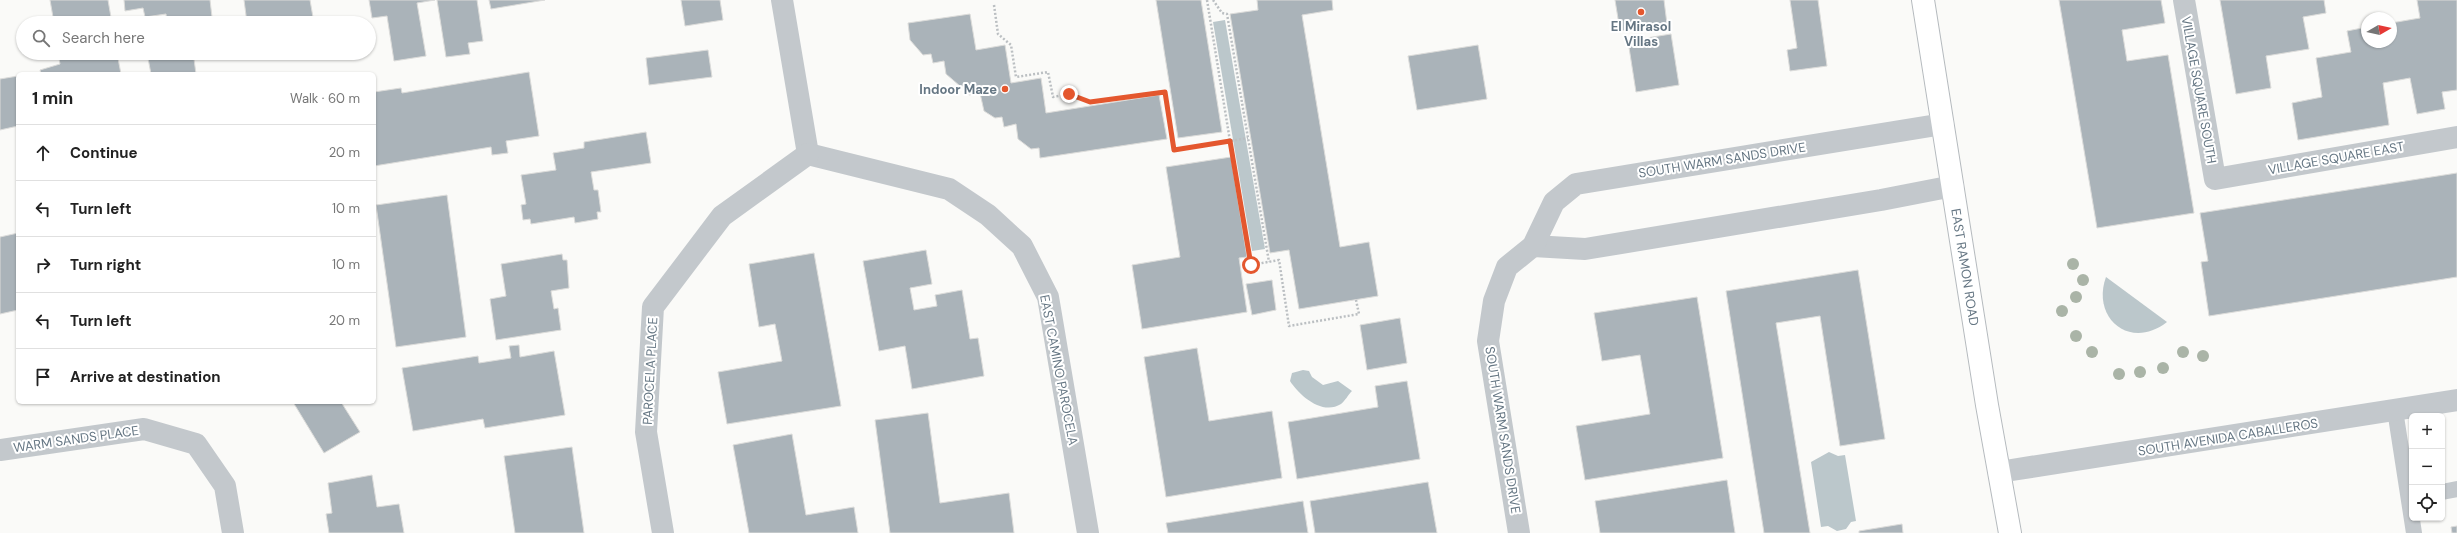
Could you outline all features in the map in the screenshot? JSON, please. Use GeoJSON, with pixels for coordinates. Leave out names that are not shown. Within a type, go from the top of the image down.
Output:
{"type":"FeatureCollection","features":[{"type":"Feature","properties":{"kind":"main road","name":"EAST RAMON ROAD"},"geometry":{"type":"LineString","coordinates":[[1923,0],[2010,533]]}},
{"type":"Feature","properties":{"kind":"street"},"geometry":{"type":"LineString","coordinates":[[782,0],[808,154]]}},
{"type":"Feature","properties":{"kind":"street","name":"VILLAGE SQUARE SOUTH"},"geometry":{"type":"LineString","coordinates":[[2184,0],[2215,179]]}},
{"type":"Feature","properties":{"kind":"street","name":"SOUTH WARM SANDS DRIVE"},"geometry":{"type":"LineString","coordinates":[[1519,533],[1488,342],[1494,301],[1507,267],[1533,246],[1554,202],[1576,184],[1943,124]]}},
{"type":"Feature","properties":{"kind":"street","name":"VILLAGE SQUARE EAST"},"geometry":{"type":"LineString","coordinates":[[2215,179],[2457,137]]}},
{"type":"Feature","properties":{"kind":"street","name":"PAROCELA PLACE"},"geometry":{"type":"LineString","coordinates":[[663,533],[646,432],[653,307],[722,216],[808,154]]}},
{"type":"Feature","properties":{"kind":"street","name":"EAST CAMINO PAROCELA"},"geometry":{"type":"LineString","coordinates":[[808,154],[949,189],[988,215],[1022,246],[1048,298],[1088,533]]}},
{"type":"Feature","properties":{"kind":"street"},"geometry":{"type":"LineString","coordinates":[[1533,246],[1585,249],[1881,200],[1953,186]]}},
{"type":"Feature","properties":{"kind":"street","name":"SOUTH AVENIDA CABALLEROS"},"geometry":{"type":"LineString","coordinates":[[1999,472],[2457,400]]}},
{"type":"Feature","properties":{"kind":"street","name":"WARM SANDS PLACE"},"geometry":{"type":"LineString","coordinates":[[0,450],[144,429],[196,444],[225,486],[233,533]]}},
{"type":"Feature","properties":{"kind":"lane"},"geometry":{"type":"LineString","coordinates":[[2395,410],[2409,493]]}},
{"type":"Feature","properties":{"kind":"lane"},"geometry":{"type":"LineString","coordinates":[[2445,491],[2457,489]]}},
{"type":"Feature","properties":{"kind":"lane"},"geometry":{"type":"LineString","coordinates":[[2413,521],[2414,533]]}},
{"type":"Feature","properties":{"kind":"path"},"geometry":{"type":"LineString","coordinates":[[1207,0],[1251,265],[1279,260],[1289,326],[1359,314],[1356,300]]}},
{"type":"Feature","properties":{"kind":"path"},"geometry":{"type":"LineString","coordinates":[[1213,0],[1222,13],[1227,14],[1269,262]]}},
{"type":"Feature","properties":{"kind":"path"},"geometry":{"type":"LineString","coordinates":[[994,5],[998,34],[1011,45],[1016,77],[1048,72],[1053,97],[1069,94],[1090,102],[1165,92],[1174,150],[1248,138]]}},
{"type":"Feature","properties":{"kind":"shaded area"},"geometry":{"type":"Polygon","coordinates":[[[1225,20],[1265,249],[1252,251],[1213,22],[1225,20]]]}},
{"type":"Feature","properties":{"kind":"shaded area"},"geometry":{"type":"Polygon","coordinates":[[[2106,277],[2167,322],[2153,330],[2140,333],[2127,331],[2117,326],[2109,317],[2104,305],[2103,292],[2106,277]]]}},
{"type":"Feature","properties":{"kind":"shaded area"},"geometry":{"type":"Polygon","coordinates":[[[1303,370],[1309,371],[1312,377],[1323,385],[1338,381],[1352,391],[1341,404],[1334,407],[1319,406],[1305,398],[1290,381],[1292,373],[1303,370]]]}},
{"type":"Feature","properties":{"kind":"shaded area"},"geometry":{"type":"Polygon","coordinates":[[[1829,452],[1838,456],[1845,455],[1856,521],[1851,522],[1846,529],[1837,531],[1828,526],[1821,527],[1811,462],[1829,452]]]}},
{"type":"Feature","properties":{"kind":"building"},"geometry":{"type":"Polygon","coordinates":[[[50,0],[108,0],[111,16],[53,16],[50,0]]]}},
{"type":"Feature","properties":{"kind":"building"},"geometry":{"type":"Polygon","coordinates":[[[124,0],[210,0],[212,16],[166,16],[166,14],[145,16],[143,8],[125,11],[124,0]]]}},
{"type":"Feature","properties":{"kind":"building"},"geometry":{"type":"Polygon","coordinates":[[[244,0],[310,0],[313,16],[246,16],[244,0]]]}},
{"type":"Feature","properties":{"kind":"building"},"geometry":{"type":"Polygon","coordinates":[[[369,0],[435,0],[417,3],[426,56],[394,61],[387,16],[376,17],[376,16],[372,16],[369,0]]]}},
{"type":"Feature","properties":{"kind":"building"},"geometry":{"type":"Polygon","coordinates":[[[437,0],[477,0],[483,41],[468,43],[470,54],[446,57],[437,0]]]}},
{"type":"Feature","properties":{"kind":"building"},"geometry":{"type":"Polygon","coordinates":[[[489,0],[545,0],[491,9],[489,0]]]}},
{"type":"Feature","properties":{"kind":"building"},"geometry":{"type":"Polygon","coordinates":[[[681,0],[720,0],[723,20],[685,26],[681,0]]]}},
{"type":"Feature","properties":{"kind":"building"},"geometry":{"type":"Polygon","coordinates":[[[1156,0],[1201,0],[1222,132],[1178,138],[1156,0]]]}},
{"type":"Feature","properties":{"kind":"building"},"geometry":{"type":"Polygon","coordinates":[[[1257,0],[1332,0],[1333,10],[1302,15],[1340,247],[1369,242],[1378,296],[1299,309],[1289,250],[1270,253],[1230,14],[1258,10],[1257,0]]]}},
{"type":"Feature","properties":{"kind":"building","name":"El Mirasol Villas"},"geometry":{"type":"Polygon","coordinates":[[[1615,0],[1664,0],[1667,24],[1620,31],[1615,0]]]}},
{"type":"Feature","properties":{"kind":"building"},"geometry":{"type":"Polygon","coordinates":[[[1790,0],[1818,0],[1827,66],[1790,71],[1787,50],[1797,48],[1790,0]]]}},
{"type":"Feature","properties":{"kind":"building"},"geometry":{"type":"Polygon","coordinates":[[[2059,0],[2161,0],[2165,23],[2122,30],[2127,61],[2168,55],[2194,213],[2097,228],[2059,0]]]}},
{"type":"Feature","properties":{"kind":"building"},"geometry":{"type":"Polygon","coordinates":[[[2220,0],[2324,0],[2326,13],[2303,17],[2309,49],[2266,56],[2271,88],[2236,94],[2220,0]]]}},
{"type":"Feature","properties":{"kind":"building"},"geometry":{"type":"Polygon","coordinates":[[[2417,0],[2457,0],[2457,90],[2442,92],[2445,109],[2417,114],[2410,78],[2383,83],[2389,125],[2298,140],[2292,103],[2322,97],[2316,58],[2351,52],[2347,31],[2361,28],[2361,48],[2397,48],[2397,22],[2420,18],[2417,0]]]}},
{"type":"Feature","properties":{"kind":"building","name":"Indoor Maze"},"geometry":{"type":"Polygon","coordinates":[[[970,14],[976,50],[1005,45],[1011,83],[1041,78],[1046,113],[1159,95],[1167,139],[1040,158],[1039,148],[1031,149],[1018,139],[1016,124],[1004,127],[1002,117],[995,118],[984,111],[980,93],[969,95],[968,86],[960,86],[946,74],[944,61],[933,63],[931,54],[923,55],[910,40],[908,23],[970,14]]]}},
{"type":"Feature","properties":{"kind":"building"},"geometry":{"type":"Polygon","coordinates":[[[1671,34],[1679,85],[1636,92],[1628,41],[1671,34]]]}},
{"type":"Feature","properties":{"kind":"building"},"geometry":{"type":"Polygon","coordinates":[[[1478,45],[1487,99],[1417,110],[1408,56],[1478,45]]]}},
{"type":"Feature","properties":{"kind":"building"},"geometry":{"type":"Polygon","coordinates":[[[708,50],[712,77],[649,85],[646,58],[708,50]]]}},
{"type":"Feature","properties":{"kind":"building"},"geometry":{"type":"Polygon","coordinates":[[[59,60],[118,60],[121,72],[40,72],[40,70],[60,64],[59,60]]]}},
{"type":"Feature","properties":{"kind":"building"},"geometry":{"type":"Polygon","coordinates":[[[148,60],[194,60],[196,72],[151,72],[148,60]]]}},
{"type":"Feature","properties":{"kind":"building"},"geometry":{"type":"Polygon","coordinates":[[[529,72],[539,136],[506,141],[508,153],[492,155],[491,147],[376,166],[376,92],[401,88],[402,93],[529,72]]]}},
{"type":"Feature","properties":{"kind":"building"},"geometry":{"type":"Polygon","coordinates":[[[16,76],[16,126],[0,130],[0,79],[16,76]]]}},
{"type":"Feature","properties":{"kind":"building"},"geometry":{"type":"Polygon","coordinates":[[[646,132],[651,163],[591,172],[594,190],[598,190],[601,212],[597,212],[598,219],[575,223],[574,217],[531,224],[530,219],[523,220],[521,205],[526,204],[521,175],[556,170],[553,153],[584,148],[584,142],[646,132]]]}},
{"type":"Feature","properties":{"kind":"building"},"geometry":{"type":"Polygon","coordinates":[[[1231,157],[1247,257],[1239,258],[1247,312],[1142,329],[1132,265],[1180,257],[1166,167],[1231,157]]]}},
{"type":"Feature","properties":{"kind":"building"},"geometry":{"type":"Polygon","coordinates":[[[2457,173],[2457,277],[2209,316],[2201,262],[2208,261],[2200,213],[2457,173]]]}},
{"type":"Feature","properties":{"kind":"building"},"geometry":{"type":"Polygon","coordinates":[[[447,195],[466,337],[396,347],[376,205],[447,195]]]}},
{"type":"Feature","properties":{"kind":"building"},"geometry":{"type":"Polygon","coordinates":[[[16,233],[16,310],[0,314],[0,237],[16,233]]]}},
{"type":"Feature","properties":{"kind":"building"},"geometry":{"type":"Polygon","coordinates":[[[926,250],[932,284],[910,288],[914,310],[937,306],[935,295],[962,290],[970,339],[978,338],[984,376],[912,389],[905,346],[879,351],[863,261],[926,250]]]}},
{"type":"Feature","properties":{"kind":"building"},"geometry":{"type":"Polygon","coordinates":[[[814,253],[841,406],[727,424],[718,372],[782,361],[775,324],[759,327],[749,264],[814,253]]]}},
{"type":"Feature","properties":{"kind":"building"},"geometry":{"type":"Polygon","coordinates":[[[562,254],[563,260],[567,260],[569,288],[551,291],[554,309],[558,308],[561,330],[496,340],[490,299],[506,296],[501,264],[562,254]]]}},
{"type":"Feature","properties":{"kind":"building"},"geometry":{"type":"Polygon","coordinates":[[[1858,270],[1885,439],[1840,446],[1820,316],[1776,323],[1810,533],[1764,533],[1726,291],[1858,270]]]}},
{"type":"Feature","properties":{"kind":"building"},"geometry":{"type":"Polygon","coordinates":[[[1272,280],[1276,310],[1252,315],[1246,284],[1272,280]]]}},
{"type":"Feature","properties":{"kind":"building"},"geometry":{"type":"Polygon","coordinates":[[[1697,297],[1723,458],[1585,480],[1576,426],[1650,414],[1640,355],[1602,361],[1594,313],[1697,297]]]}},
{"type":"Feature","properties":{"kind":"building"},"geometry":{"type":"Polygon","coordinates":[[[1400,318],[1407,363],[1367,370],[1360,325],[1400,318]]]}},
{"type":"Feature","properties":{"kind":"building"},"geometry":{"type":"Polygon","coordinates":[[[519,345],[520,357],[554,351],[565,415],[485,428],[483,419],[413,431],[402,368],[478,356],[479,363],[511,358],[509,346],[519,345]]]}},
{"type":"Feature","properties":{"kind":"building"},"geometry":{"type":"Polygon","coordinates":[[[1197,348],[1209,421],[1272,411],[1282,478],[1166,497],[1144,357],[1197,348]]]}},
{"type":"Feature","properties":{"kind":"building"},"geometry":{"type":"Polygon","coordinates":[[[1407,381],[1420,459],[1297,479],[1288,422],[1378,407],[1375,386],[1407,381]]]}},
{"type":"Feature","properties":{"kind":"building"},"geometry":{"type":"Polygon","coordinates":[[[294,404],[342,404],[360,432],[324,453],[294,404]]]}},
{"type":"Feature","properties":{"kind":"building"},"geometry":{"type":"Polygon","coordinates":[[[928,413],[940,503],[1009,493],[1014,533],[890,533],[875,420],[928,413]]]}},
{"type":"Feature","properties":{"kind":"building"},"geometry":{"type":"Polygon","coordinates":[[[792,434],[806,515],[854,507],[858,533],[749,533],[733,445],[792,434]]]}},
{"type":"Feature","properties":{"kind":"building"},"geometry":{"type":"Polygon","coordinates":[[[572,447],[584,533],[515,533],[504,456],[572,447]]]}},
{"type":"Feature","properties":{"kind":"building"},"geometry":{"type":"Polygon","coordinates":[[[372,475],[377,507],[399,504],[404,533],[329,533],[326,514],[332,513],[328,483],[372,475]]]}},
{"type":"Feature","properties":{"kind":"building"},"geometry":{"type":"Polygon","coordinates":[[[1727,480],[1735,533],[1600,533],[1595,501],[1727,480]]]}},
{"type":"Feature","properties":{"kind":"building"},"geometry":{"type":"Polygon","coordinates":[[[1428,482],[1437,533],[1315,533],[1310,501],[1428,482]]]}},
{"type":"Feature","properties":{"kind":"building"},"geometry":{"type":"Polygon","coordinates":[[[1303,501],[1308,533],[1168,533],[1166,523],[1303,501]]]}},
{"type":"Feature","properties":{"kind":"building"},"geometry":{"type":"Polygon","coordinates":[[[1902,524],[1903,533],[1859,533],[1859,531],[1902,524]]]}},
{"type":"Feature","properties":{"kind":"building"},"geometry":{"type":"Polygon","coordinates":[[[2457,526],[2457,533],[2452,533],[2451,527],[2457,526]]]}},
{"type":"Feature","properties":{"kind":"place","name":"El Mirasol Villas"},"geometry":{"type":"Point","coordinates":[1641,12]}},
{"type":"Feature","properties":{"kind":"place","name":"Indoor Maze"},"geometry":{"type":"Point","coordinates":[1005,89]}},
{"type":"Feature","properties":{"kind":"route"},"geometry":{"type":"LineString","coordinates":[[1069,94],[1090,102],[1165,92],[1174,150],[1230,141],[1251,265]]}}]}
